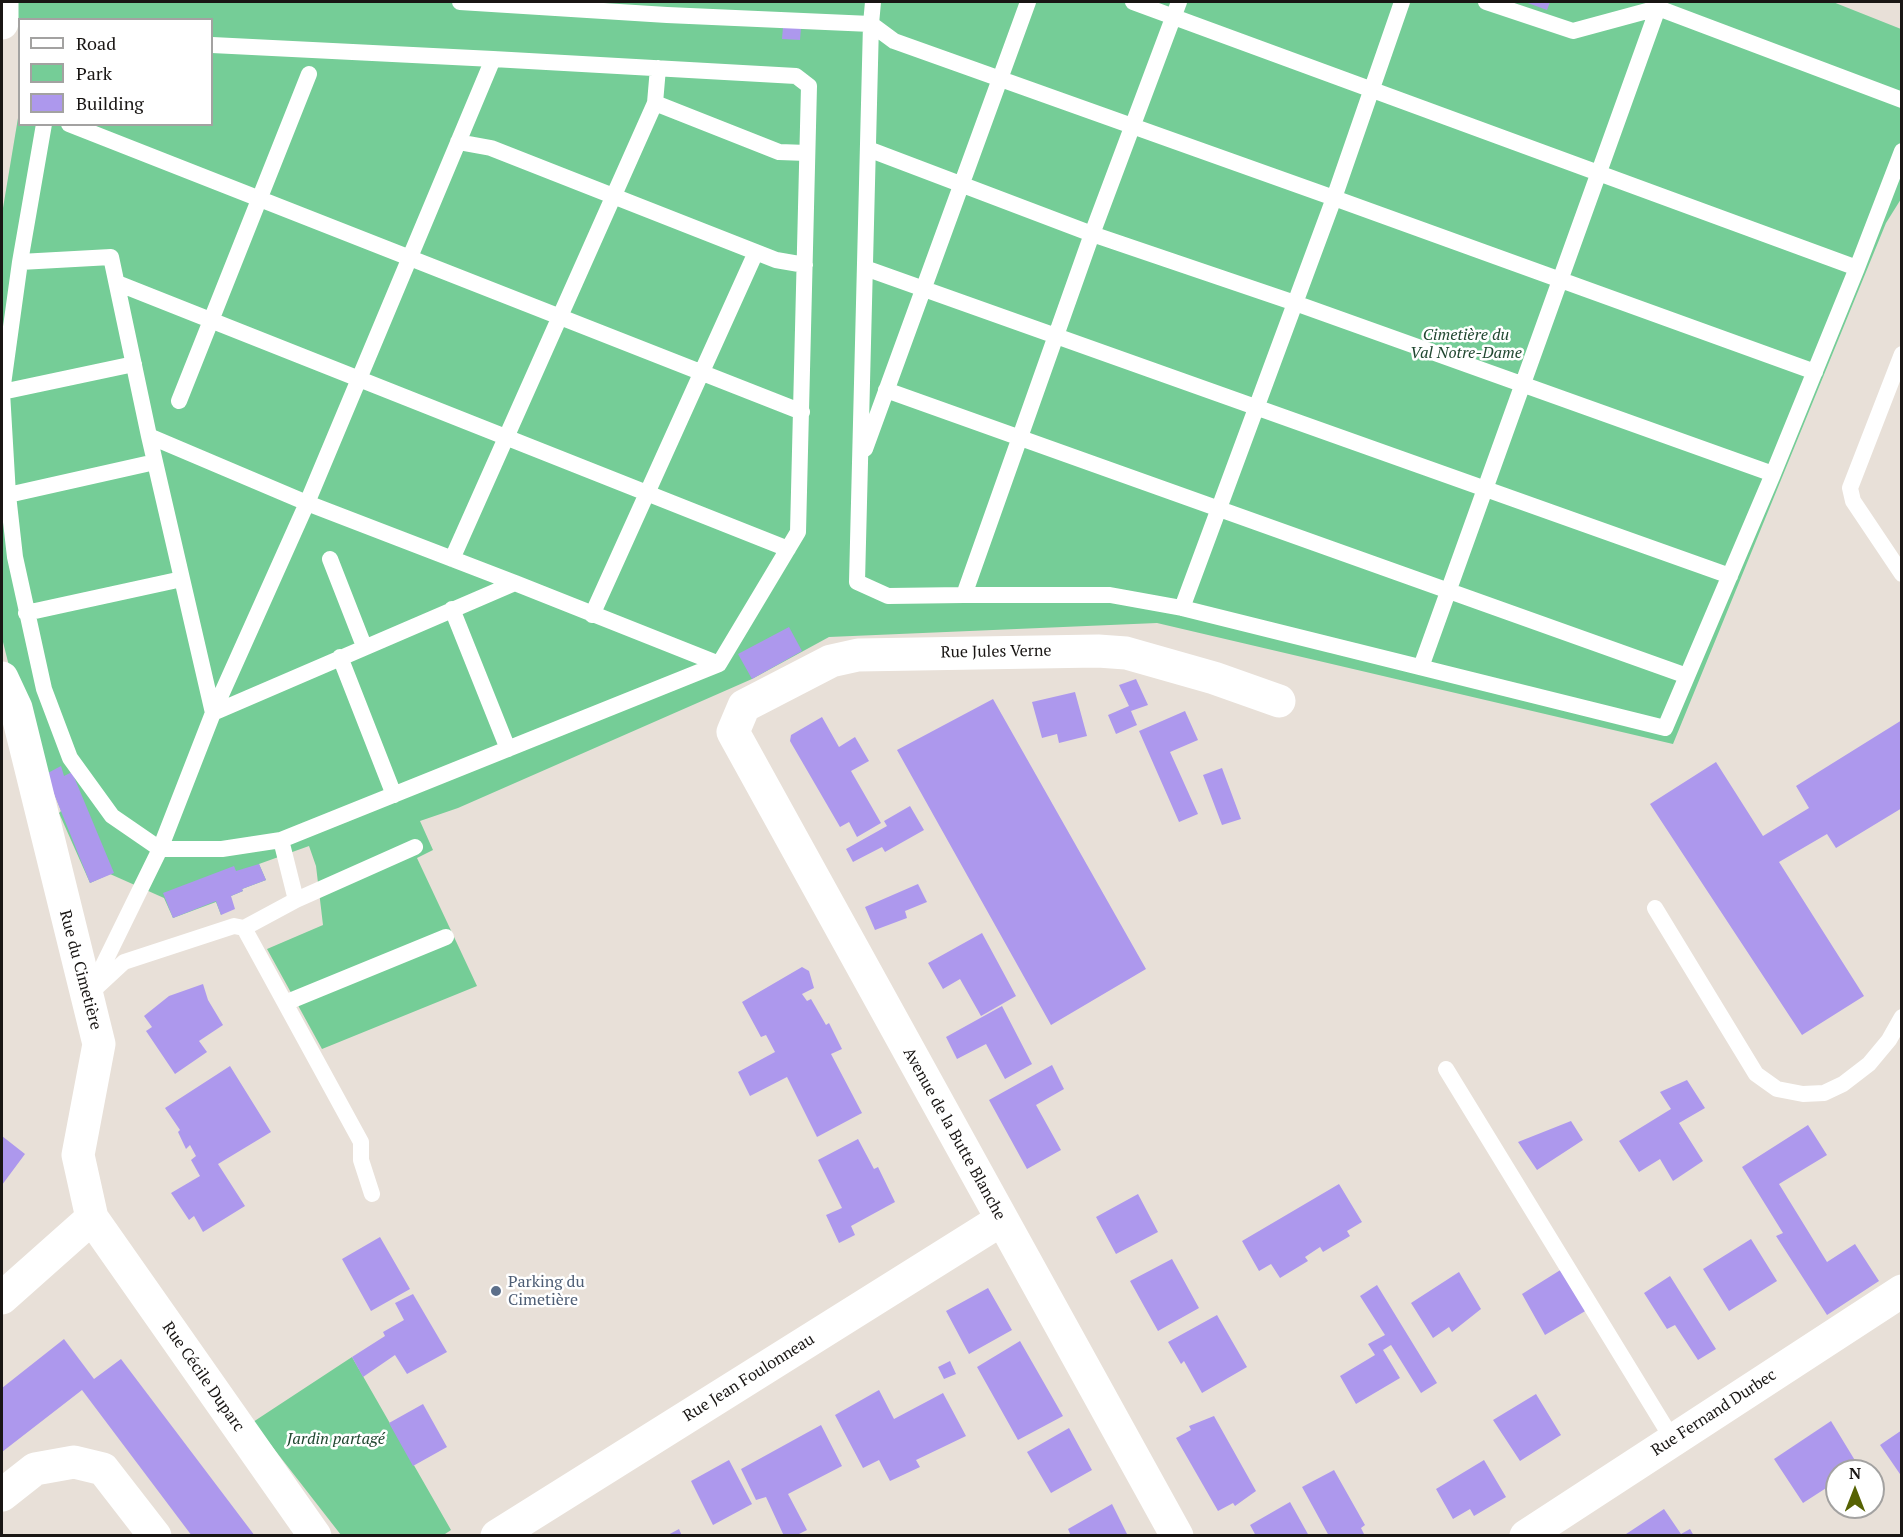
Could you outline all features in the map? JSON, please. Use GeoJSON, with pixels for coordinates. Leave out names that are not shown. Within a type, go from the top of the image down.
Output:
{"type":"FeatureCollection","features":[{"type":"Feature","properties":{"kind":"street"},"geometry":{"type":"LineString","coordinates":[[2,2],[2,23]]}},
{"type":"Feature","properties":{"kind":"street","name":"Rue Jules Verne"},"geometry":{"type":"LineString","coordinates":[[733,732],[744,706],[831,661],[858,655],[1098,651],[1126,653],[1214,678],[1279,701]]}},
{"type":"Feature","properties":{"kind":"street","name":"Rue du Cimetière"},"geometry":{"type":"LineString","coordinates":[[2,678],[16,708],[99,1044],[78,1155],[92,1218]]}},
{"type":"Feature","properties":{"kind":"street","name":"Avenue de la Butte Blanche"},"geometry":{"type":"LineString","coordinates":[[733,732],[1001,1220],[1178,1536]]}},
{"type":"Feature","properties":{"kind":"street"},"geometry":{"type":"LineString","coordinates":[[2,1298],[92,1218]]}},
{"type":"Feature","properties":{"kind":"street","name":"Rue Cécile Duparc"},"geometry":{"type":"LineString","coordinates":[[92,1218],[315,1536]]}},
{"type":"Feature","properties":{"kind":"street","name":"Rue Jean Foulonneau"},"geometry":{"type":"LineString","coordinates":[[497,1536],[1001,1220]]}},
{"type":"Feature","properties":{"kind":"street","name":"Rue Fernand Durbec"},"geometry":{"type":"LineString","coordinates":[[1526,1536],[1902,1291]]}},
{"type":"Feature","properties":{"kind":"street"},"geometry":{"type":"LineString","coordinates":[[2,1495],[35,1469],[74,1462],[103,1469],[154,1536]]}},
{"type":"Feature","properties":{"kind":"lane"},"geometry":{"type":"LineString","coordinates":[[460,2],[668,8],[871,24],[894,41],[1815,372]]}},
{"type":"Feature","properties":{"kind":"lane"},"geometry":{"type":"LineString","coordinates":[[873,2],[867,149],[857,582],[888,596],[1110,595],[1182,608],[1665,728],[1815,372],[1902,151]]}},
{"type":"Feature","properties":{"kind":"lane"},"geometry":{"type":"LineString","coordinates":[[860,462],[1028,2]]}},
{"type":"Feature","properties":{"kind":"lane"},"geometry":{"type":"LineString","coordinates":[[1133,2],[1176,9],[1371,89],[1857,268]]}},
{"type":"Feature","properties":{"kind":"lane"},"geometry":{"type":"LineString","coordinates":[[1182,608],[1334,198],[1402,2]]}},
{"type":"Feature","properties":{"kind":"lane"},"geometry":{"type":"LineString","coordinates":[[1486,2],[1573,31],[1658,8],[1902,100]]}},
{"type":"Feature","properties":{"kind":"lane"},"geometry":{"type":"LineString","coordinates":[[1421,668],[1658,8]]}},
{"type":"Feature","properties":{"kind":"lane"},"geometry":{"type":"LineString","coordinates":[[964,595],[1058,337],[1092,234],[1134,127],[1176,9]]}},
{"type":"Feature","properties":{"kind":"lane"},"geometry":{"type":"LineString","coordinates":[[44,126],[20,262],[2,392],[8,495],[15,557],[44,689],[70,758],[112,816],[160,849],[222,849],[281,840],[719,664],[798,532],[809,86],[796,76],[213,45]]}},
{"type":"Feature","properties":{"kind":"lane"},"geometry":{"type":"LineString","coordinates":[[87,996],[160,849],[213,713],[308,503],[493,59]]}},
{"type":"Feature","properties":{"kind":"lane"},"geometry":{"type":"LineString","coordinates":[[452,559],[655,103],[658,68]]}},
{"type":"Feature","properties":{"kind":"lane"},"geometry":{"type":"LineString","coordinates":[[179,402],[309,75]]}},
{"type":"Feature","properties":{"kind":"lane"},"geometry":{"type":"LineString","coordinates":[[655,103],[779,152],[807,153]]}},
{"type":"Feature","properties":{"kind":"lane"},"geometry":{"type":"LineString","coordinates":[[74,126],[410,256],[802,412]]}},
{"type":"Feature","properties":{"kind":"lane"},"geometry":{"type":"LineString","coordinates":[[458,142],[491,148],[776,260],[805,265]]}},
{"type":"Feature","properties":{"kind":"lane"},"geometry":{"type":"LineString","coordinates":[[867,149],[1092,234],[1295,303],[1773,474]]}},
{"type":"Feature","properties":{"kind":"lane"},"geometry":{"type":"LineString","coordinates":[[592,615],[756,252]]}},
{"type":"Feature","properties":{"kind":"lane"},"geometry":{"type":"LineString","coordinates":[[20,262],[111,258],[154,462],[213,713]]}},
{"type":"Feature","properties":{"kind":"lane"},"geometry":{"type":"LineString","coordinates":[[865,268],[1730,576]]}},
{"type":"Feature","properties":{"kind":"lane"},"geometry":{"type":"LineString","coordinates":[[117,283],[788,549]]}},
{"type":"Feature","properties":{"kind":"lane"},"geometry":{"type":"LineString","coordinates":[[1900,567],[1853,501],[1850,488],[1902,354]]}},
{"type":"Feature","properties":{"kind":"lane"},"geometry":{"type":"LineString","coordinates":[[2,392],[134,364]]}},
{"type":"Feature","properties":{"kind":"lane"},"geometry":{"type":"LineString","coordinates":[[886,390],[1687,676]]}},
{"type":"Feature","properties":{"kind":"lane"},"geometry":{"type":"LineString","coordinates":[[149,436],[308,503],[719,664]]}},
{"type":"Feature","properties":{"kind":"lane"},"geometry":{"type":"LineString","coordinates":[[8,495],[154,462]]}},
{"type":"Feature","properties":{"kind":"lane"},"geometry":{"type":"LineString","coordinates":[[330,559],[364,646]]}},
{"type":"Feature","properties":{"kind":"lane"},"geometry":{"type":"LineString","coordinates":[[26,613],[182,579]]}},
{"type":"Feature","properties":{"kind":"lane"},"geometry":{"type":"LineString","coordinates":[[213,713],[364,646],[515,583]]}},
{"type":"Feature","properties":{"kind":"lane"},"geometry":{"type":"LineString","coordinates":[[452,609],[507,749]]}},
{"type":"Feature","properties":{"kind":"lane"},"geometry":{"type":"LineString","coordinates":[[340,657],[394,795]]}},
{"type":"Feature","properties":{"kind":"lane"},"geometry":{"type":"LineString","coordinates":[[281,840],[296,900]]}},
{"type":"Feature","properties":{"kind":"lane"},"geometry":{"type":"LineString","coordinates":[[87,996],[124,962],[234,926],[244,928],[296,900],[415,847]]}},
{"type":"Feature","properties":{"kind":"lane"},"geometry":{"type":"LineString","coordinates":[[1655,908],[1756,1074],[1777,1089],[1803,1094],[1824,1093],[1843,1084],[1869,1064],[1889,1040],[1902,1017]]}},
{"type":"Feature","properties":{"kind":"lane"},"geometry":{"type":"LineString","coordinates":[[244,928],[361,1142],[361,1161],[372,1194]]}},
{"type":"Feature","properties":{"kind":"lane"},"geometry":{"type":"LineString","coordinates":[[285,1003],[446,937]]}},
{"type":"Feature","properties":{"kind":"lane"},"geometry":{"type":"LineString","coordinates":[[1446,1069],[1673,1440]]}},
{"type":"Feature","properties":{"kind":"green space","name":"Cimetière du Val Notre-Dame"},"geometry":{"type":"Polygon","coordinates":[[[17,2],[1833,2],[1901,29],[1901,199],[1886,223],[1673,744],[1157,623],[829,637],[752,679],[458,808],[420,821],[433,850],[417,858],[477,986],[322,1049],[267,949],[323,925],[316,866],[309,846],[259,864],[266,880],[231,896],[221,915],[216,902],[173,918],[164,898],[110,874],[90,883],[59,813],[61,811],[15,690],[2,638],[2,214],[18,118],[18,126],[213,126],[213,18],[18,18],[18,31],[17,2]]]}},
{"type":"Feature","properties":{"kind":"green space","name":"Jardin partagé"},"geometry":{"type":"Polygon","coordinates":[[[352,1357],[451,1530],[442,1536],[341,1535],[253,1422],[352,1357]]]}},
{"type":"Feature","properties":{"kind":"building"},"geometry":{"type":"Polygon","coordinates":[[[1525,2],[1550,2],[1547,10],[1525,2]]]}},
{"type":"Feature","properties":{"kind":"building"},"geometry":{"type":"Polygon","coordinates":[[[783,27],[801,28],[800,40],[782,39],[783,27]]]}},
{"type":"Feature","properties":{"kind":"building"},"geometry":{"type":"Polygon","coordinates":[[[789,627],[802,651],[752,679],[738,654],[789,627]]]}},
{"type":"Feature","properties":{"kind":"building"},"geometry":{"type":"Polygon","coordinates":[[[1136,679],[1148,705],[1131,711],[1137,725],[1116,734],[1108,715],[1129,706],[1119,685],[1136,679]]]}},
{"type":"Feature","properties":{"kind":"building"},"geometry":{"type":"Polygon","coordinates":[[[1075,692],[1087,736],[1059,743],[1057,734],[1042,738],[1032,702],[1075,692]]]}},
{"type":"Feature","properties":{"kind":"building"},"geometry":{"type":"Polygon","coordinates":[[[993,699],[1146,969],[1051,1025],[897,750],[993,699]]]}},
{"type":"Feature","properties":{"kind":"building"},"geometry":{"type":"Polygon","coordinates":[[[1185,711],[1198,740],[1170,752],[1198,814],[1179,822],[1139,731],[1185,711]]]}},
{"type":"Feature","properties":{"kind":"building"},"geometry":{"type":"Polygon","coordinates":[[[822,717],[839,747],[855,737],[869,761],[851,771],[881,823],[857,837],[849,822],[840,827],[790,741],[791,735],[822,717]]]}},
{"type":"Feature","properties":{"kind":"building"},"geometry":{"type":"Polygon","coordinates":[[[1902,720],[1902,808],[1836,848],[1827,834],[1779,862],[1864,996],[1802,1035],[1650,804],[1716,762],[1763,836],[1809,808],[1796,786],[1902,720]]]}},
{"type":"Feature","properties":{"kind":"building"},"geometry":{"type":"Polygon","coordinates":[[[61,766],[64,776],[72,772],[114,873],[90,883],[46,774],[61,766]]]}},
{"type":"Feature","properties":{"kind":"building"},"geometry":{"type":"Polygon","coordinates":[[[1222,768],[1241,819],[1222,825],[1203,775],[1222,768]]]}},
{"type":"Feature","properties":{"kind":"building"},"geometry":{"type":"Polygon","coordinates":[[[910,806],[924,830],[885,852],[882,847],[853,862],[846,849],[887,826],[884,821],[910,806]]]}},
{"type":"Feature","properties":{"kind":"building"},"geometry":{"type":"Polygon","coordinates":[[[259,864],[266,880],[231,896],[235,909],[221,915],[216,901],[173,918],[163,893],[234,866],[236,871],[259,864]]]}},
{"type":"Feature","properties":{"kind":"building"},"geometry":{"type":"Polygon","coordinates":[[[918,884],[927,902],[905,911],[907,918],[875,930],[865,907],[918,884]]]}},
{"type":"Feature","properties":{"kind":"building"},"geometry":{"type":"Polygon","coordinates":[[[982,933],[1016,996],[981,1016],[960,979],[943,989],[928,963],[982,933]]]}},
{"type":"Feature","properties":{"kind":"building"},"geometry":{"type":"Polygon","coordinates":[[[802,967],[809,971],[814,988],[802,994],[807,1001],[811,999],[826,1025],[829,1023],[842,1049],[831,1054],[862,1113],[817,1137],[787,1077],[750,1096],[738,1072],[775,1052],[766,1035],[761,1037],[742,1002],[802,967]]]}},
{"type":"Feature","properties":{"kind":"building"},"geometry":{"type":"Polygon","coordinates":[[[203,984],[208,1000],[223,1025],[199,1041],[207,1052],[175,1074],[146,1031],[152,1027],[144,1016],[169,996],[203,984]]]}},
{"type":"Feature","properties":{"kind":"building"},"geometry":{"type":"Polygon","coordinates":[[[1002,1006],[1032,1064],[1005,1079],[986,1044],[957,1059],[946,1037],[1002,1006]]]}},
{"type":"Feature","properties":{"kind":"building"},"geometry":{"type":"Polygon","coordinates":[[[1052,1065],[1064,1089],[1036,1105],[1061,1150],[1027,1169],[989,1100],[1052,1065]]]}},
{"type":"Feature","properties":{"kind":"building"},"geometry":{"type":"Polygon","coordinates":[[[230,1066],[271,1132],[218,1164],[245,1206],[203,1232],[194,1216],[189,1220],[171,1193],[200,1176],[191,1160],[196,1156],[190,1145],[186,1149],[178,1132],[180,1130],[165,1108],[230,1066]]]}},
{"type":"Feature","properties":{"kind":"building"},"geometry":{"type":"Polygon","coordinates":[[[1687,1080],[1705,1108],[1679,1123],[1703,1161],[1673,1181],[1660,1159],[1639,1172],[1619,1141],[1671,1109],[1660,1092],[1687,1080]]]}},
{"type":"Feature","properties":{"kind":"building"},"geometry":{"type":"Polygon","coordinates":[[[1571,1121],[1583,1140],[1537,1170],[1518,1142],[1571,1121]]]}},
{"type":"Feature","properties":{"kind":"building"},"geometry":{"type":"Polygon","coordinates":[[[1808,1125],[1827,1155],[1779,1184],[1827,1262],[1855,1244],[1879,1281],[1827,1315],[1776,1236],[1783,1233],[1742,1167],[1808,1125]]]}},
{"type":"Feature","properties":{"kind":"building"},"geometry":{"type":"Polygon","coordinates":[[[2,1136],[25,1154],[2,1185],[2,1136]]]}},
{"type":"Feature","properties":{"kind":"building"},"geometry":{"type":"Polygon","coordinates":[[[858,1139],[874,1169],[878,1167],[895,1202],[851,1226],[855,1235],[839,1243],[826,1215],[842,1208],[818,1160],[858,1139]]]}},
{"type":"Feature","properties":{"kind":"building"},"geometry":{"type":"Polygon","coordinates":[[[1339,1184],[1362,1222],[1347,1231],[1350,1236],[1323,1252],[1320,1247],[1305,1257],[1308,1261],[1280,1278],[1271,1264],[1259,1271],[1242,1241],[1339,1184]]]}},
{"type":"Feature","properties":{"kind":"building"},"geometry":{"type":"Polygon","coordinates":[[[1138,1194],[1158,1232],[1116,1254],[1096,1217],[1138,1194]]]}},
{"type":"Feature","properties":{"kind":"building"},"geometry":{"type":"Polygon","coordinates":[[[380,1237],[410,1289],[371,1311],[342,1259],[380,1237]]]}},
{"type":"Feature","properties":{"kind":"building"},"geometry":{"type":"Polygon","coordinates":[[[1751,1239],[1777,1281],[1729,1311],[1703,1269],[1751,1239]]]}},
{"type":"Feature","properties":{"kind":"building"},"geometry":{"type":"Polygon","coordinates":[[[1172,1259],[1199,1308],[1158,1331],[1130,1281],[1172,1259]]]}},
{"type":"Feature","properties":{"kind":"building"},"geometry":{"type":"Polygon","coordinates":[[[1562,1269],[1587,1310],[1545,1335],[1522,1294],[1562,1269]]]}},
{"type":"Feature","properties":{"kind":"building"},"geometry":{"type":"Polygon","coordinates":[[[1459,1272],[1481,1309],[1452,1332],[1449,1327],[1433,1338],[1411,1303],[1459,1272]]]}},
{"type":"Feature","properties":{"kind":"building"},"geometry":{"type":"Polygon","coordinates":[[[1670,1276],[1716,1349],[1698,1360],[1675,1325],[1667,1329],[1644,1293],[1670,1276]]]}},
{"type":"Feature","properties":{"kind":"building"},"geometry":{"type":"Polygon","coordinates":[[[1377,1285],[1437,1383],[1421,1393],[1391,1345],[1383,1350],[1400,1378],[1356,1404],[1340,1376],[1375,1355],[1368,1344],[1385,1335],[1360,1296],[1377,1285]]]}},
{"type":"Feature","properties":{"kind":"building"},"geometry":{"type":"Polygon","coordinates":[[[988,1288],[1012,1330],[969,1354],[946,1311],[988,1288]]]}},
{"type":"Feature","properties":{"kind":"building"},"geometry":{"type":"Polygon","coordinates":[[[413,1294],[447,1352],[407,1374],[395,1355],[363,1377],[352,1357],[385,1336],[383,1332],[404,1320],[395,1303],[413,1294]]]}},
{"type":"Feature","properties":{"kind":"building"},"geometry":{"type":"Polygon","coordinates":[[[1217,1315],[1247,1367],[1202,1393],[1184,1361],[1181,1364],[1168,1342],[1217,1315]]]}},
{"type":"Feature","properties":{"kind":"building"},"geometry":{"type":"Polygon","coordinates":[[[64,1339],[94,1379],[121,1359],[255,1536],[192,1536],[82,1390],[2,1452],[2,1388],[64,1339]]]}},
{"type":"Feature","properties":{"kind":"building"},"geometry":{"type":"Polygon","coordinates":[[[1020,1341],[1063,1416],[1018,1440],[977,1367],[1020,1341]]]}},
{"type":"Feature","properties":{"kind":"building"},"geometry":{"type":"Polygon","coordinates":[[[950,1361],[956,1374],[944,1379],[938,1367],[950,1361]]]}},
{"type":"Feature","properties":{"kind":"building"},"geometry":{"type":"Polygon","coordinates":[[[879,1390],[894,1419],[943,1393],[966,1436],[916,1460],[920,1467],[890,1481],[879,1460],[863,1468],[835,1415],[879,1390]]]}},
{"type":"Feature","properties":{"kind":"building"},"geometry":{"type":"Polygon","coordinates":[[[1536,1394],[1561,1435],[1520,1461],[1493,1420],[1536,1394]]]}},
{"type":"Feature","properties":{"kind":"building"},"geometry":{"type":"Polygon","coordinates":[[[423,1404],[447,1447],[413,1466],[389,1423],[423,1404]]]}},
{"type":"Feature","properties":{"kind":"building"},"geometry":{"type":"Polygon","coordinates":[[[1214,1416],[1256,1491],[1235,1506],[1233,1503],[1218,1511],[1176,1438],[1191,1430],[1189,1426],[1214,1416]]]}},
{"type":"Feature","properties":{"kind":"building"},"geometry":{"type":"Polygon","coordinates":[[[1831,1421],[1854,1459],[1825,1459],[1825,1489],[1803,1503],[1774,1459],[1831,1421]]]}},
{"type":"Feature","properties":{"kind":"building"},"geometry":{"type":"Polygon","coordinates":[[[821,1425],[842,1466],[788,1494],[807,1530],[795,1536],[784,1536],[766,1497],[756,1500],[741,1469],[821,1425]]]}},
{"type":"Feature","properties":{"kind":"building"},"geometry":{"type":"Polygon","coordinates":[[[1069,1428],[1092,1470],[1051,1493],[1027,1452],[1069,1428]]]}},
{"type":"Feature","properties":{"kind":"building"},"geometry":{"type":"Polygon","coordinates":[[[1902,1430],[1902,1477],[1880,1445],[1902,1430]]]}},
{"type":"Feature","properties":{"kind":"building"},"geometry":{"type":"Polygon","coordinates":[[[729,1460],[752,1504],[713,1525],[691,1481],[729,1460]]]}},
{"type":"Feature","properties":{"kind":"building"},"geometry":{"type":"Polygon","coordinates":[[[1484,1460],[1506,1497],[1474,1516],[1470,1509],[1453,1519],[1436,1489],[1484,1460]]]}},
{"type":"Feature","properties":{"kind":"building"},"geometry":{"type":"Polygon","coordinates":[[[1334,1470],[1365,1525],[1361,1528],[1365,1536],[1329,1536],[1302,1487],[1334,1470]]]}},
{"type":"Feature","properties":{"kind":"building"},"geometry":{"type":"Polygon","coordinates":[[[1290,1502],[1309,1536],[1256,1536],[1250,1525],[1290,1502]]]}},
{"type":"Feature","properties":{"kind":"building"},"geometry":{"type":"Polygon","coordinates":[[[1112,1504],[1128,1536],[1071,1536],[1068,1529],[1112,1504]]]}},
{"type":"Feature","properties":{"kind":"building"},"geometry":{"type":"Polygon","coordinates":[[[1664,1509],[1681,1534],[1690,1529],[1694,1536],[1623,1536],[1664,1509]]]}},
{"type":"Feature","properties":{"kind":"building"},"geometry":{"type":"Polygon","coordinates":[[[679,1529],[682,1536],[666,1536],[679,1529]]]}},
{"type":"Feature","properties":{"kind":"place","name":"Parking du Cimetière"},"geometry":{"type":"Point","coordinates":[496,1291]}}]}
